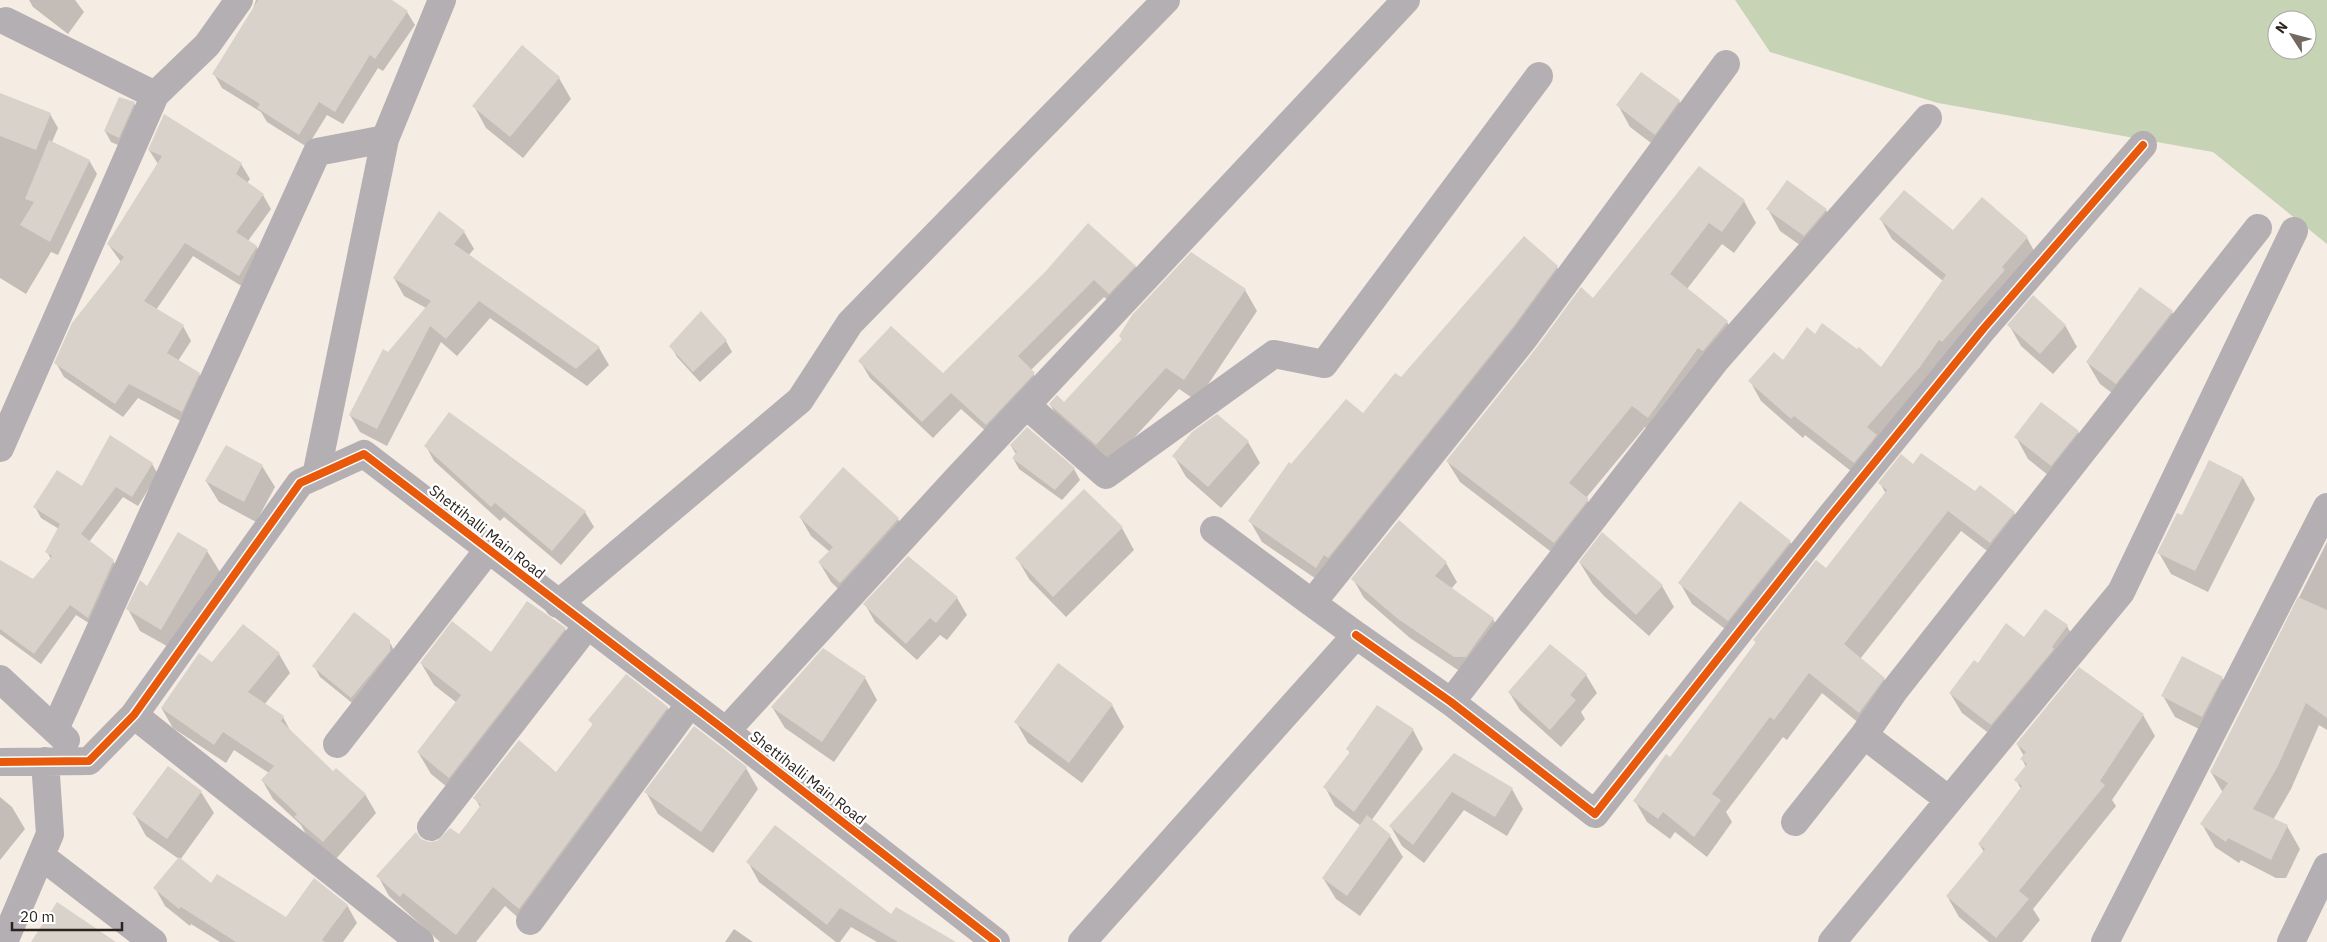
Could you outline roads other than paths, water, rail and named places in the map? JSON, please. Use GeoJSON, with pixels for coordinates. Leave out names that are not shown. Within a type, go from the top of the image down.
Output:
{"type":"FeatureCollection","features":[{"type":"Feature","properties":{"kind":"street"},"geometry":{"type":"LineString","coordinates":[[0,448],[154,95],[207,45],[239,0]]}},
{"type":"Feature","properties":{"kind":"street"},"geometry":{"type":"LineString","coordinates":[[316,476],[385,139],[442,0]]}},
{"type":"Feature","properties":{"kind":"street"},"geometry":{"type":"LineString","coordinates":[[558,604],[800,400],[850,323],[1166,0]]}},
{"type":"Feature","properties":{"kind":"street"},"geometry":{"type":"LineString","coordinates":[[726,731],[1026,405],[1406,0]]}},
{"type":"Feature","properties":{"kind":"street"},"geometry":{"type":"LineString","coordinates":[[7,18],[154,95]]}},
{"type":"Feature","properties":{"kind":"street"},"geometry":{"type":"LineString","coordinates":[[1312,604],[1525,337],[1726,64]]}},
{"type":"Feature","properties":{"kind":"street"},"geometry":{"type":"LineString","coordinates":[[1026,405],[1106,474],[1274,354],[1324,364],[1539,76]]}},
{"type":"Feature","properties":{"kind":"street"},"geometry":{"type":"LineString","coordinates":[[1450,702],[1716,360],[1928,118]]}},
{"type":"Feature","properties":{"kind":"street"},"geometry":{"type":"LineString","coordinates":[[55,729],[317,152],[385,139]]}},
{"type":"Feature","properties":{"kind":"street"},"geometry":{"type":"LineString","coordinates":[[1214,530],[1312,604],[1450,702],[1596,814],[1824,525],[1978,335],[2143,145]]}},
{"type":"Feature","properties":{"kind":"street"},"geometry":{"type":"LineString","coordinates":[[1795,822],[1864,735],[1894,691],[2258,228]]}},
{"type":"Feature","properties":{"kind":"street"},"geometry":{"type":"LineString","coordinates":[[1832,942],[2121,592],[2294,231]]}},
{"type":"Feature","properties":{"kind":"street","name":"Shettihalli Main Road"},"geometry":{"type":"LineString","coordinates":[[90,761],[134,715],[300,483],[364,454],[689,705],[726,731],[992,941]]}},
{"type":"Feature","properties":{"kind":"street"},"geometry":{"type":"LineString","coordinates":[[2105,942],[2327,508]]}},
{"type":"Feature","properties":{"kind":"street"},"geometry":{"type":"LineString","coordinates":[[337,744],[488,550]]}},
{"type":"Feature","properties":{"kind":"street"},"geometry":{"type":"LineString","coordinates":[[431,827],[587,626]]}},
{"type":"Feature","properties":{"kind":"street"},"geometry":{"type":"LineString","coordinates":[[1082,942],[1356,635]]}},
{"type":"Feature","properties":{"kind":"street"},"geometry":{"type":"LineString","coordinates":[[0,679],[90,761]]}},
{"type":"Feature","properties":{"kind":"street"},"geometry":{"type":"LineString","coordinates":[[530,921],[689,705]]}},
{"type":"Feature","properties":{"kind":"street"},"geometry":{"type":"LineString","coordinates":[[134,715],[420,942]]}},
{"type":"Feature","properties":{"kind":"street"},"geometry":{"type":"LineString","coordinates":[[1864,735],[1949,800]]}},
{"type":"Feature","properties":{"kind":"street"},"geometry":{"type":"LineString","coordinates":[[4,942],[50,834],[45,761]]}},
{"type":"Feature","properties":{"kind":"street"},"geometry":{"type":"LineString","coordinates":[[0,762],[90,761]]}},
{"type":"Feature","properties":{"kind":"street"},"geometry":{"type":"LineString","coordinates":[[41,856],[152,942]]}},
{"type":"Feature","properties":{"kind":"street"},"geometry":{"type":"LineString","coordinates":[[2290,942],[2327,867]]}}]}
